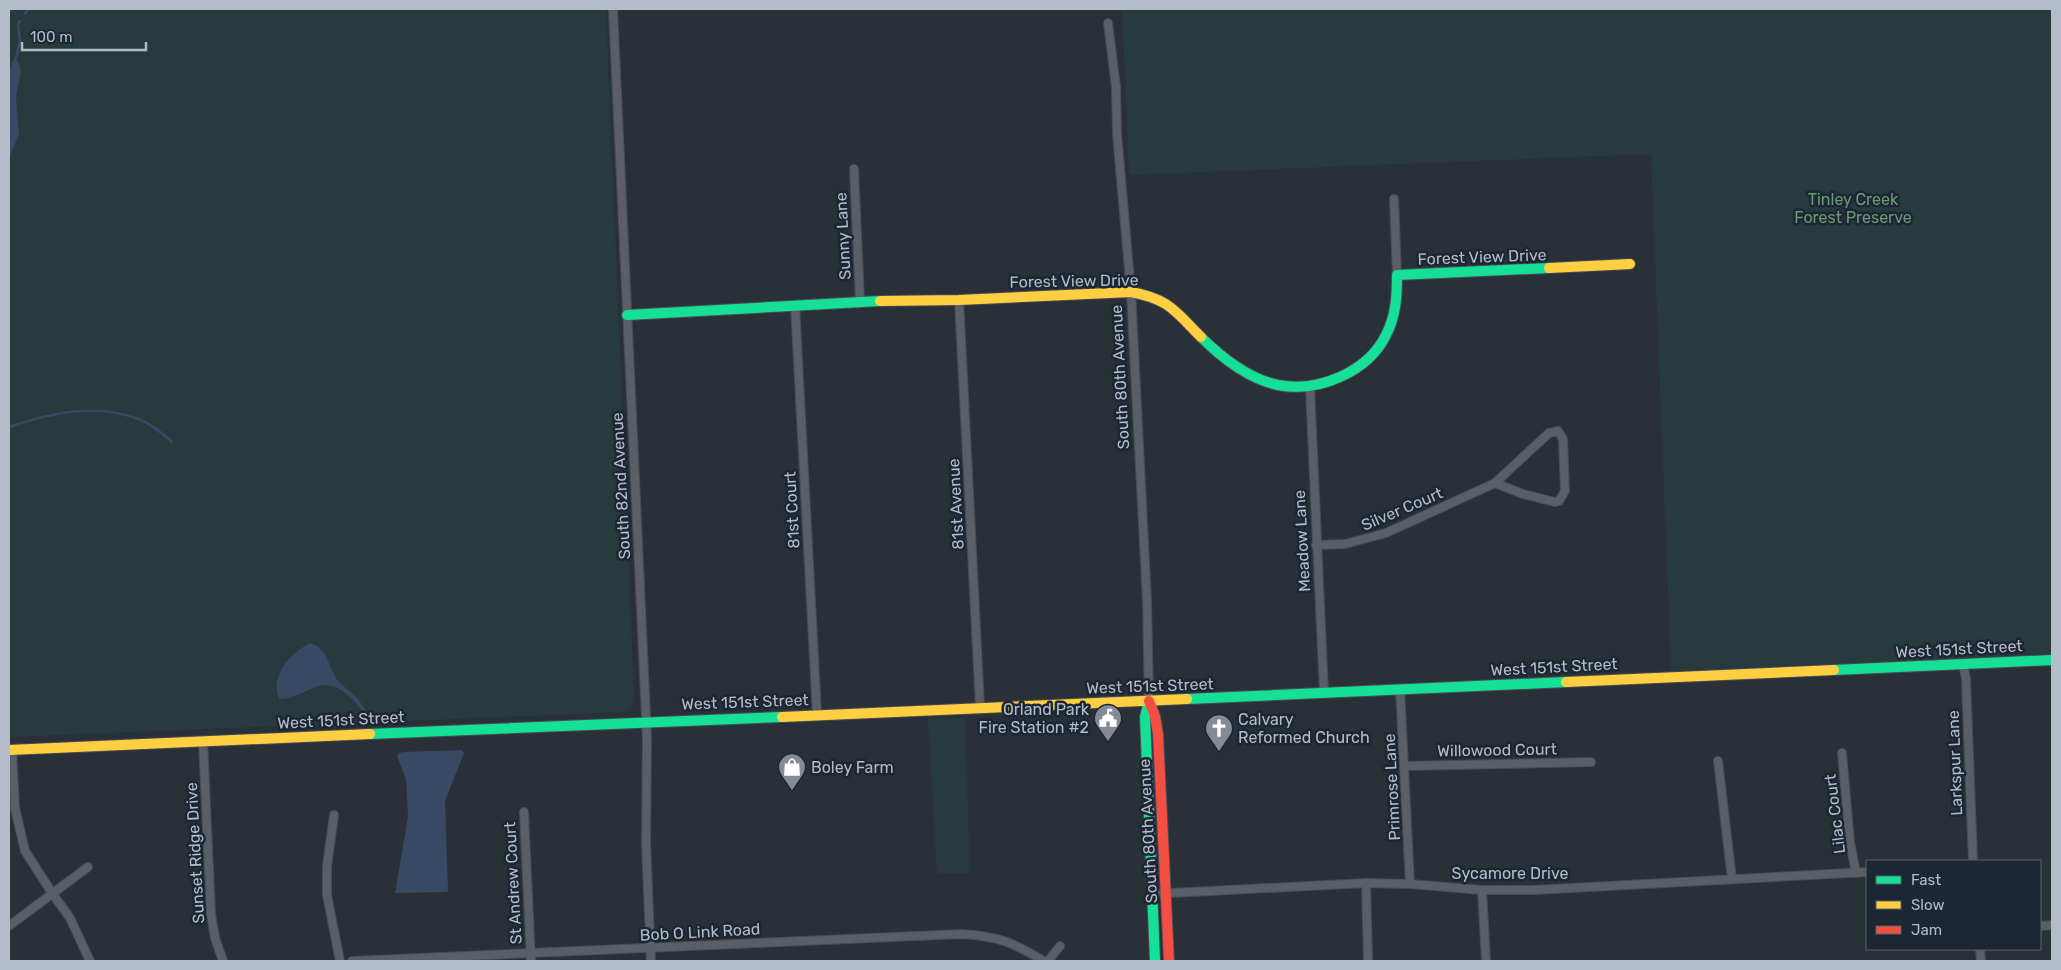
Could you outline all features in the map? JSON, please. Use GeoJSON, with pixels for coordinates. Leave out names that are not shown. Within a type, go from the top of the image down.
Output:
{"type":"FeatureCollection","features":[{"type":"Feature","properties":{"kind":"street","name":"South 82nd Avenue"},"geometry":{"type":"LineString","coordinates":[[613,9],[647,737],[646,843],[651,961]]}},
{"type":"Feature","properties":{"kind":"street","name":"South 80th Avenue"},"geometry":{"type":"LineString","coordinates":[[1108,23],[1116,87],[1130,292],[1147,601],[1148,701],[1145,717],[1155,961]]}},
{"type":"Feature","properties":{"kind":"street","name":"Sunny Lane"},"geometry":{"type":"LineString","coordinates":[[854,169],[860,301]]}},
{"type":"Feature","properties":{"kind":"street"},"geometry":{"type":"LineString","coordinates":[[1394,199],[1397,275]]}},
{"type":"Feature","properties":{"kind":"street","name":"Forest View Drive"},"geometry":{"type":"LineString","coordinates":[[627,314],[860,301],[959,300],[1130,292],[1151,295],[1178,311],[1203,339],[1237,369],[1275,384],[1310,388],[1351,371],[1368,360],[1377,350],[1390,328],[1394,316],[1397,296],[1397,275],[1630,264]]}},
{"type":"Feature","properties":{"kind":"street","name":"81st Avenue"},"geometry":{"type":"LineString","coordinates":[[959,300],[980,707]]}},
{"type":"Feature","properties":{"kind":"street","name":"81st Court"},"geometry":{"type":"LineString","coordinates":[[795,305],[817,714]]}},
{"type":"Feature","properties":{"kind":"street","name":"Meadow Lane"},"geometry":{"type":"LineString","coordinates":[[1310,388],[1324,693]]}},
{"type":"Feature","properties":{"kind":"street","name":"Silver Court"},"geometry":{"type":"LineString","coordinates":[[1316,545],[1345,544],[1386,533],[1496,483],[1543,437],[1548,433],[1558,431],[1563,439],[1564,491],[1559,500],[1555,502],[1523,494],[1496,483]]}},
{"type":"Feature","properties":{"kind":"street","name":"West 151st Street"},"geometry":{"type":"LineString","coordinates":[[10,750],[2052,660]]}},
{"type":"Feature","properties":{"kind":"street","name":"Larkspur Lane"},"geometry":{"type":"LineString","coordinates":[[1963,664],[1966,679],[1973,860]]}},
{"type":"Feature","properties":{"kind":"street","name":"Primrose Lane"},"geometry":{"type":"LineString","coordinates":[[1400,689],[1410,884]]}},
{"type":"Feature","properties":{"kind":"street","name":"South 80th Avenue"},"geometry":{"type":"LineString","coordinates":[[1148,701],[1155,716],[1158,734],[1169,961]]}},
{"type":"Feature","properties":{"kind":"street","name":"Sunset Ridge Drive"},"geometry":{"type":"LineString","coordinates":[[203,741],[211,914],[215,938],[223,961]]}},
{"type":"Feature","properties":{"kind":"street"},"geometry":{"type":"LineString","coordinates":[[10,750],[15,808],[25,851],[70,918],[90,961]]}},
{"type":"Feature","properties":{"kind":"street","name":"Lilac Court"},"geometry":{"type":"LineString","coordinates":[[1842,753],[1850,842],[1856,872]]}},
{"type":"Feature","properties":{"kind":"street"},"geometry":{"type":"LineString","coordinates":[[1718,761],[1732,878]]}},
{"type":"Feature","properties":{"kind":"street","name":"Willowood Court"},"geometry":{"type":"LineString","coordinates":[[1404,766],[1591,762]]}},
{"type":"Feature","properties":{"kind":"street","name":"St Andrew Court"},"geometry":{"type":"LineString","coordinates":[[524,812],[530,957]]}},
{"type":"Feature","properties":{"kind":"street"},"geometry":{"type":"LineString","coordinates":[[334,814],[327,866],[327,895],[340,961]]}},
{"type":"Feature","properties":{"kind":"street"},"geometry":{"type":"LineString","coordinates":[[9,926],[88,867]]}},
{"type":"Feature","properties":{"kind":"street","name":"Sycamore Drive"},"geometry":{"type":"LineString","coordinates":[[1152,894],[1366,883],[1410,884],[1482,890],[1534,890],[1866,872]]}},
{"type":"Feature","properties":{"kind":"street"},"geometry":{"type":"LineString","coordinates":[[1366,883],[1368,961]]}},
{"type":"Feature","properties":{"kind":"street"},"geometry":{"type":"LineString","coordinates":[[1482,890],[1486,961]]}},
{"type":"Feature","properties":{"kind":"street","name":"Bob O Link Road"},"geometry":{"type":"LineString","coordinates":[[352,961],[530,957],[650,948],[962,934],[985,935],[1008,942],[1046,961]]}},
{"type":"Feature","properties":{"kind":"street"},"geometry":{"type":"LineString","coordinates":[[1046,961],[1060,946]]}},
{"type":"Feature","properties":{"kind":"green space"},"geometry":{"type":"Polygon","coordinates":[[[9,9],[606,9],[634,695],[633,703],[629,709],[624,712],[9,737],[9,9]]]}},
{"type":"Feature","properties":{"kind":"green space","name":"Tinley Creek Forest Preserve"},"geometry":{"type":"Polygon","coordinates":[[[1122,9],[2052,9],[2052,654],[1671,671],[1651,154],[1129,175],[1122,9]]]}},
{"type":"Feature","properties":{"kind":"green space"},"geometry":{"type":"Polygon","coordinates":[[[965,717],[970,873],[937,874],[928,718],[965,717]]]}},
{"type":"Feature","properties":{"kind":"water"},"geometry":{"type":"Polygon","coordinates":[[[16,60],[19,63],[21,72],[16,97],[19,134],[9,158],[9,74],[12,62],[16,60]]]}},
{"type":"Feature","properties":{"kind":"water"},"geometry":{"type":"Polygon","coordinates":[[[310,643],[318,646],[325,654],[336,679],[358,699],[370,716],[366,716],[346,693],[332,686],[324,685],[294,696],[279,699],[277,681],[280,673],[295,653],[310,643]]]}},
{"type":"Feature","properties":{"kind":"water"},"geometry":{"type":"Polygon","coordinates":[[[462,750],[464,753],[445,801],[448,890],[447,892],[395,893],[408,817],[406,779],[397,756],[399,753],[404,752],[462,750]]]}},
{"type":"Feature","properties":{"kind":"waterway"},"geometry":{"type":"LineString","coordinates":[[25,14],[28,9]]}},
{"type":"Feature","properties":{"kind":"waterway"},"geometry":{"type":"LineString","coordinates":[[15,62],[20,41],[18,25],[20,21]]}},
{"type":"Feature","properties":{"kind":"waterway"},"geometry":{"type":"LineString","coordinates":[[9,427],[58,414],[91,411],[108,412],[141,420],[158,430],[172,442]]}},
{"type":"Feature","properties":{"kind":"traffic: fast"},"geometry":{"type":"LineString","coordinates":[[1201,337],[1236,367],[1257,378],[1278,385],[1293,387],[1309,386],[1340,377],[1367,360],[1378,348],[1386,335],[1394,313],[1397,275],[1549,268]]}},
{"type":"Feature","properties":{"kind":"traffic: fast"},"geometry":{"type":"LineString","coordinates":[[627,315],[880,301]]}},
{"type":"Feature","properties":{"kind":"traffic: fast"},"geometry":{"type":"LineString","coordinates":[[1834,670],[2052,660]]}},
{"type":"Feature","properties":{"kind":"traffic: fast"},"geometry":{"type":"LineString","coordinates":[[1187,699],[1566,682]]}},
{"type":"Feature","properties":{"kind":"traffic: fast"},"geometry":{"type":"LineString","coordinates":[[1149,701],[1145,717],[1155,961]]}},
{"type":"Feature","properties":{"kind":"traffic: fast"},"geometry":{"type":"LineString","coordinates":[[370,734],[782,717]]}},
{"type":"Feature","properties":{"kind":"traffic: slow"},"geometry":{"type":"LineString","coordinates":[[1549,268],[1630,264]]}},
{"type":"Feature","properties":{"kind":"traffic: slow"},"geometry":{"type":"LineString","coordinates":[[880,301],[959,300],[1131,292],[1163,302],[1201,337]]}},
{"type":"Feature","properties":{"kind":"traffic: slow"},"geometry":{"type":"LineString","coordinates":[[1566,682],[1834,670]]}},
{"type":"Feature","properties":{"kind":"traffic: slow"},"geometry":{"type":"LineString","coordinates":[[782,717],[1187,699]]}},
{"type":"Feature","properties":{"kind":"traffic: slow"},"geometry":{"type":"LineString","coordinates":[[9,750],[370,734]]}},
{"type":"Feature","properties":{"kind":"traffic: jam"},"geometry":{"type":"LineString","coordinates":[[1149,701],[1155,716],[1158,734],[1169,961]]}},
{"type":"Feature","properties":{"kind":"place","name":"Orland Park Fire Station #2"},"geometry":{"type":"Point","coordinates":[1108,742]}},
{"type":"Feature","properties":{"kind":"place","name":"Calvary Reformed Church"},"geometry":{"type":"Point","coordinates":[1219,752]}},
{"type":"Feature","properties":{"kind":"place","name":"Boley Farm"},"geometry":{"type":"Point","coordinates":[792,791]}}]}
